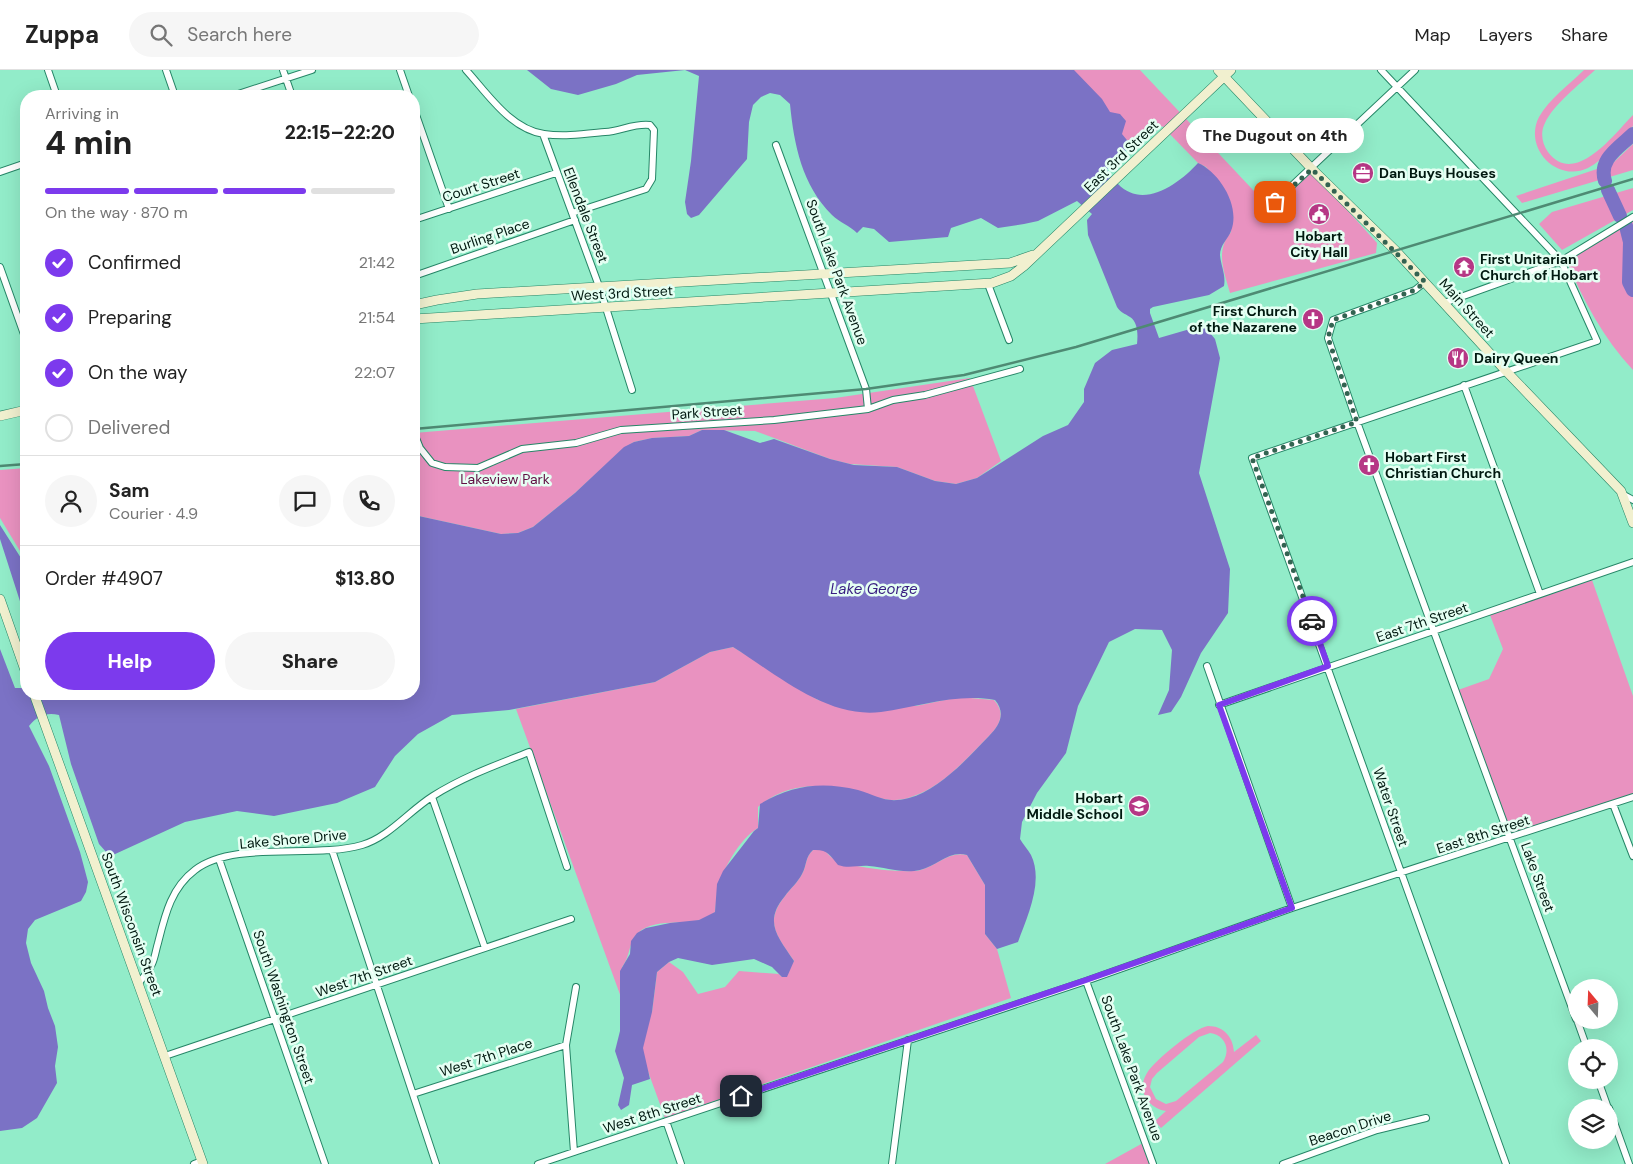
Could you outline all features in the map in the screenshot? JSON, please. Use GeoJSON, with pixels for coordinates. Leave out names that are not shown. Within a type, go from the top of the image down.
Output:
{"type":"FeatureCollection","features":[{"type":"Feature","properties":{"kind":"street"},"geometry":{"type":"LineString","coordinates":[[48,70],[55,90]]}},
{"type":"Feature","properties":{"kind":"street"},"geometry":{"type":"LineString","coordinates":[[166,70],[173,90]]}},
{"type":"Feature","properties":{"kind":"street"},"geometry":{"type":"LineString","coordinates":[[283,70],[290,90]]}},
{"type":"Feature","properties":{"kind":"street"},"geometry":{"type":"LineString","coordinates":[[250,90],[312,70]]}},
{"type":"Feature","properties":{"kind":"street"},"geometry":{"type":"LineString","coordinates":[[400,70],[407,90]]}},
{"type":"Feature","properties":{"kind":"street"},"geometry":{"type":"LineString","coordinates":[[466,70],[508,116],[526,128],[544,134],[586,134],[612,131],[640,124],[650,124],[654,130],[652,179],[646,189],[572,213]]}},
{"type":"Feature","properties":{"kind":"street"},"geometry":{"type":"LineString","coordinates":[[1357,422],[1597,341],[1560,261],[1381,70]]}},
{"type":"Feature","properties":{"kind":"street"},"geometry":{"type":"LineString","coordinates":[[1268,208],[1312,169],[1415,70]]}},
{"type":"Feature","properties":{"kind":"street","name":"Main Street"},"geometry":{"type":"LineString","coordinates":[[1225,72],[1312,169],[1425,282],[1506,371],[1624,495],[1633,500]]}},
{"type":"Feature","properties":{"kind":"street","name":"East 3rd Street"},"geometry":{"type":"LineString","coordinates":[[833,295],[988,284],[1011,276],[1054,240],[1225,72]]}},
{"type":"Feature","properties":{"kind":"street"},"geometry":{"type":"LineString","coordinates":[[420,125],[449,209]]}},
{"type":"Feature","properties":{"kind":"street","name":"Ellendale Street"},"geometry":{"type":"LineString","coordinates":[[544,134],[556,173],[600,289],[632,390]]}},
{"type":"Feature","properties":{"kind":"street","name":"South Lake Park Avenue"},"geometry":{"type":"LineString","coordinates":[[776,146],[826,275],[866,388],[868,409]]}},
{"type":"Feature","properties":{"kind":"street"},"geometry":{"type":"LineString","coordinates":[[0,172],[20,165]]}},
{"type":"Feature","properties":{"kind":"street","name":"Court Street"},"geometry":{"type":"LineString","coordinates":[[420,218],[556,173]]}},
{"type":"Feature","properties":{"kind":"street"},"geometry":{"type":"LineString","coordinates":[[1444,303],[1560,261],[1633,217]]}},
{"type":"Feature","properties":{"kind":"street","name":"Burling Place"},"geometry":{"type":"LineString","coordinates":[[420,274],[575,220]]}},
{"type":"Feature","properties":{"kind":"street","name":"East 3rd Street"},"geometry":{"type":"LineString","coordinates":[[826,275],[1010,263],[1035,254]]}},
{"type":"Feature","properties":{"kind":"street"},"geometry":{"type":"LineString","coordinates":[[0,267],[20,323]]}},
{"type":"Feature","properties":{"kind":"street","name":"West 3rd Street"},"geometry":{"type":"LineString","coordinates":[[420,304],[477,294],[600,289],[826,275]]}},
{"type":"Feature","properties":{"kind":"street","name":"Lake Street"},"geometry":{"type":"LineString","coordinates":[[1425,282],[1415,290],[1333,320],[1328,338],[1568,998]]}},
{"type":"Feature","properties":{"kind":"street"},"geometry":{"type":"LineString","coordinates":[[988,284],[1009,340]]}},
{"type":"Feature","properties":{"kind":"street","name":"West 3rd Street"},"geometry":{"type":"LineString","coordinates":[[420,318],[833,295]]}},
{"type":"Feature","properties":{"kind":"street","name":"Park Street"},"geometry":{"type":"LineString","coordinates":[[420,448],[432,462],[445,467],[478,468],[522,449],[576,443],[621,430],[774,420],[868,409],[893,400],[925,395],[1020,369]]}},
{"type":"Feature","properties":{"kind":"street"},"geometry":{"type":"LineString","coordinates":[[1464,385],[1540,594]]}},
{"type":"Feature","properties":{"kind":"street"},"geometry":{"type":"LineString","coordinates":[[0,416],[20,411]]}},
{"type":"Feature","properties":{"kind":"street","name":"Water Street"},"geometry":{"type":"LineString","coordinates":[[1357,422],[1252,458],[1506,1164]]}},
{"type":"Feature","properties":{"kind":"street"},"geometry":{"type":"LineString","coordinates":[[1624,495],[1633,523]]}},
{"type":"Feature","properties":{"kind":"street","name":"East 7th Street"},"geometry":{"type":"LineString","coordinates":[[1219,705],[1633,562]]}},
{"type":"Feature","properties":{"kind":"street"},"geometry":{"type":"LineString","coordinates":[[0,599],[20,656]]}},
{"type":"Feature","properties":{"kind":"street"},"geometry":{"type":"LineString","coordinates":[[1206,666],[1292,908]]}},
{"type":"Feature","properties":{"kind":"street","name":"South Wisconsin Street"},"geometry":{"type":"LineString","coordinates":[[36,700],[165,1056],[200,1163]]}},
{"type":"Feature","properties":{"kind":"street","name":"Lake Shore Drive"},"geometry":{"type":"LineString","coordinates":[[139,983],[152,964],[164,918],[176,889],[196,869],[219,859],[250,853],[332,850],[362,845],[379,838],[432,796],[472,774],[529,752],[568,867]]}},
{"type":"Feature","properties":{"kind":"street"},"geometry":{"type":"LineString","coordinates":[[432,796],[485,948]]}},
{"type":"Feature","properties":{"kind":"street","name":"East 8th Street"},"geometry":{"type":"LineString","coordinates":[[1086,980],[1292,908],[1402,874],[1633,797]]}},
{"type":"Feature","properties":{"kind":"street"},"geometry":{"type":"LineString","coordinates":[[1613,804],[1633,856]]}},
{"type":"Feature","properties":{"kind":"street"},"geometry":{"type":"LineString","coordinates":[[332,850],[436,1164]]}},
{"type":"Feature","properties":{"kind":"street","name":"South Washington Street"},"geometry":{"type":"LineString","coordinates":[[219,859],[325,1164]]}},
{"type":"Feature","properties":{"kind":"street","name":"West 7th Street"},"geometry":{"type":"LineString","coordinates":[[165,1056],[571,919]]}},
{"type":"Feature","properties":{"kind":"street","name":"South Lake Park Avenue"},"geometry":{"type":"LineString","coordinates":[[1086,980],[1153,1164]]}},
{"type":"Feature","properties":{"kind":"street","name":"West 8th Street"},"geometry":{"type":"LineString","coordinates":[[538,1164],[1086,980]]}},
{"type":"Feature","properties":{"kind":"street"},"geometry":{"type":"LineString","coordinates":[[574,1152],[566,1045],[576,987]]}},
{"type":"Feature","properties":{"kind":"street"},"geometry":{"type":"LineString","coordinates":[[892,1164],[908,1040]]}},
{"type":"Feature","properties":{"kind":"street","name":"West 7th Place"},"geometry":{"type":"LineString","coordinates":[[413,1094],[566,1045]]}},
{"type":"Feature","properties":{"kind":"street","name":"Beacon Drive"},"geometry":{"type":"LineString","coordinates":[[1283,1164],[1377,1130],[1426,1118]]}},
{"type":"Feature","properties":{"kind":"street"},"geometry":{"type":"LineString","coordinates":[[666,1121],[681,1164]]}},
{"type":"Feature","properties":{"kind":"street"},"geometry":{"type":"LineString","coordinates":[[1618,1133],[1629,1164]]}},
{"type":"Feature","properties":{"kind":"green space"},"geometry":{"type":"Polygon","coordinates":[[[1061,70],[1140,70],[1270,208],[1312,171],[1377,243],[1376,253],[1230,293],[1222,261],[1223,246],[1231,232],[1230,200],[1225,191],[1206,167],[1198,163],[1162,126],[1135,149],[1061,70]]]}},
{"type":"Feature","properties":{"kind":"green space"},"geometry":{"type":"Polygon","coordinates":[[[1584,70],[1595,70],[1560,102],[1543,127],[1542,138],[1548,152],[1559,161],[1570,164],[1582,161],[1594,154],[1633,115],[1633,126],[1606,154],[1588,168],[1565,171],[1555,167],[1539,151],[1535,129],[1543,110],[1584,70]]]}},
{"type":"Feature","properties":{"kind":"green space"},"geometry":{"type":"Polygon","coordinates":[[[1633,144],[1633,170],[1522,203],[1516,196],[1612,164],[1633,144]]]}},
{"type":"Feature","properties":{"kind":"green space"},"geometry":{"type":"Polygon","coordinates":[[[1633,188],[1633,210],[1562,250],[1539,224],[1552,212],[1633,188]]]}},
{"type":"Feature","properties":{"kind":"green space"},"geometry":{"type":"Polygon","coordinates":[[[1633,219],[1633,370],[1622,358],[1595,319],[1567,262],[1633,219]]]}},
{"type":"Feature","properties":{"kind":"green space","name":"Lakeview Park"},"geometry":{"type":"Polygon","coordinates":[[[970,378],[1001,461],[977,478],[956,484],[935,481],[897,467],[850,464],[830,459],[755,431],[702,430],[689,436],[652,438],[634,442],[624,448],[575,493],[533,527],[518,533],[501,534],[420,516],[420,433],[835,398],[970,378]]]}},
{"type":"Feature","properties":{"kind":"green space"},"geometry":{"type":"Polygon","coordinates":[[[20,468],[20,551],[0,518],[0,470],[20,468]]]}},
{"type":"Feature","properties":{"kind":"green space"},"geometry":{"type":"Polygon","coordinates":[[[1592,580],[1633,696],[1633,795],[1512,836],[1458,690],[1489,679],[1503,649],[1490,615],[1592,580]]]}},
{"type":"Feature","properties":{"kind":"green space"},"geometry":{"type":"Polygon","coordinates":[[[733,647],[818,700],[916,706],[959,697],[994,700],[1000,710],[1000,719],[993,732],[944,779],[911,797],[888,800],[852,790],[810,786],[783,792],[770,798],[758,807],[758,828],[744,840],[727,866],[719,885],[715,912],[697,921],[656,924],[646,927],[635,937],[622,967],[652,1012],[657,972],[669,962],[683,972],[698,994],[725,987],[739,971],[779,974],[782,977],[794,961],[775,930],[775,914],[778,906],[804,871],[810,853],[813,850],[823,849],[833,858],[851,865],[903,871],[921,870],[955,855],[967,855],[985,885],[985,934],[997,949],[1011,998],[665,1118],[516,709],[655,682],[710,652],[733,647]]]}},
{"type":"Feature","properties":{"kind":"green space"},"geometry":{"type":"Polygon","coordinates":[[[1208,1026],[1219,1028],[1227,1033],[1232,1042],[1234,1052],[1256,1035],[1261,1041],[1161,1128],[1155,1121],[1166,1111],[1149,1102],[1143,1092],[1144,1079],[1151,1067],[1166,1053],[1202,1028],[1208,1026]],[[1210,1033],[1199,1037],[1157,1073],[1152,1079],[1150,1087],[1156,1099],[1166,1104],[1176,1101],[1223,1062],[1226,1052],[1225,1043],[1215,1034],[1210,1033]]]}},
{"type":"Feature","properties":{"kind":"green space"},"geometry":{"type":"Polygon","coordinates":[[[1143,1143],[1151,1164],[1105,1164],[1143,1143]]]}},
{"type":"Feature","properties":{"kind":"water"},"geometry":{"type":"Polygon","coordinates":[[[527,70],[685,70],[637,75],[616,84],[578,95],[551,89],[527,70]]]}},
{"type":"Feature","properties":{"kind":"water","name":"Lake George"},"geometry":{"type":"Polygon","coordinates":[[[685,70],[1074,70],[1102,99],[1110,112],[1120,114],[1126,121],[1122,134],[1131,145],[1107,169],[1110,176],[1118,184],[1138,195],[1149,194],[1171,186],[1198,163],[1206,167],[1220,182],[1226,191],[1233,211],[1231,231],[1220,251],[1224,286],[1209,295],[1150,309],[1159,338],[1190,329],[1205,327],[1215,339],[1220,358],[1199,473],[1230,569],[1228,613],[1201,653],[1181,697],[1171,712],[1158,715],[1169,690],[1172,650],[1162,630],[1135,629],[1109,642],[1078,706],[1066,753],[1037,793],[1022,822],[1020,839],[1031,855],[1035,865],[1036,876],[1033,899],[1018,942],[997,949],[985,934],[985,885],[967,855],[949,856],[920,870],[900,871],[869,866],[842,866],[838,865],[825,852],[813,850],[809,855],[804,871],[778,905],[775,914],[774,922],[778,937],[794,961],[787,977],[782,977],[772,967],[754,959],[712,965],[678,958],[669,962],[657,972],[652,1012],[643,1048],[650,1079],[632,1085],[629,1105],[621,1110],[618,1105],[624,1078],[615,1051],[620,1031],[620,971],[630,954],[631,941],[637,933],[646,928],[699,920],[715,912],[717,884],[723,871],[758,828],[760,804],[795,789],[819,785],[845,787],[888,800],[901,800],[920,794],[942,781],[993,732],[999,723],[1001,714],[995,700],[980,698],[952,699],[881,712],[841,709],[803,692],[733,647],[710,652],[655,682],[509,710],[452,715],[418,734],[395,756],[375,787],[337,803],[274,816],[237,811],[185,822],[113,855],[107,853],[99,844],[71,764],[59,715],[50,714],[42,716],[29,726],[49,766],[80,852],[88,882],[86,892],[81,901],[35,920],[28,929],[26,943],[31,963],[44,991],[55,1026],[58,1047],[55,1066],[57,1083],[37,1118],[22,1128],[0,1131],[0,649],[15,688],[20,688],[20,700],[420,700],[420,516],[501,534],[518,533],[533,527],[575,493],[624,447],[634,442],[652,438],[689,436],[702,430],[724,430],[760,443],[774,439],[830,459],[854,465],[897,467],[935,481],[956,484],[977,478],[1043,436],[1068,425],[1084,402],[1084,389],[1095,363],[1112,350],[1137,344],[1135,322],[1117,307],[1088,235],[1087,220],[1092,214],[1077,201],[1038,221],[1024,224],[998,228],[981,218],[951,228],[948,237],[889,242],[874,229],[863,227],[857,233],[832,215],[813,191],[801,164],[797,149],[790,104],[780,95],[770,93],[761,97],[753,105],[749,122],[747,159],[699,215],[691,218],[687,214],[685,202],[699,76],[685,70]]]}},
{"type":"Feature","properties":{"kind":"water"},"geometry":{"type":"Polygon","coordinates":[[[0,525],[20,557],[20,601],[0,539],[0,525]]]}},
{"type":"Feature","properties":{"kind":"waterway"},"geometry":{"type":"LineString","coordinates":[[1605,181],[1604,166],[1607,160],[1633,134]]}},
{"type":"Feature","properties":{"kind":"waterway"},"geometry":{"type":"LineString","coordinates":[[1608,190],[1620,216]]}},
{"type":"Feature","properties":{"kind":"waterway"},"geometry":{"type":"LineString","coordinates":[[1626,226],[1630,242],[1629,282],[1633,290]]}},
{"type":"Feature","properties":{"kind":"railway"},"geometry":{"type":"LineString","coordinates":[[420,428],[866,389],[964,375],[1076,347],[1633,179]]}},
{"type":"Feature","properties":{"kind":"railway"},"geometry":{"type":"LineString","coordinates":[[0,466],[20,464]]}},
{"type":"Feature","properties":{"kind":"way so far"},"geometry":{"type":"LineString","coordinates":[[1275,202],[1312,169],[1425,282],[1415,290],[1333,320],[1328,338],[1357,422],[1252,458],[1312,621]]}},
{"type":"Feature","properties":{"kind":"place","name":"Dan Buys Houses"},"geometry":{"type":"Point","coordinates":[1363,173]}},
{"type":"Feature","properties":{"kind":"place","name":"The Dugout on 4th"},"geometry":{"type":"Point","coordinates":[1275,202]}},
{"type":"Feature","properties":{"kind":"place","name":"Hobart City Hall"},"geometry":{"type":"Point","coordinates":[1319,214]}},
{"type":"Feature","properties":{"kind":"place","name":"First Unitarian Church of Hobart"},"geometry":{"type":"Point","coordinates":[1464,267]}},
{"type":"Feature","properties":{"kind":"place","name":"First Church of the Nazarene"},"geometry":{"type":"Point","coordinates":[1313,319]}},
{"type":"Feature","properties":{"kind":"place","name":"Dairy Queen"},"geometry":{"type":"Point","coordinates":[1458,358]}},
{"type":"Feature","properties":{"kind":"place","name":"Hobart First Christian Church"},"geometry":{"type":"Point","coordinates":[1369,465]}},
{"type":"Feature","properties":{"kind":"place","name":"Hobart Middle School"},"geometry":{"type":"Point","coordinates":[1139,806]}},
{"type":"Feature","properties":{"kind":"route"},"geometry":{"type":"LineString","coordinates":[[741,1096],[1086,980],[1292,908],[1219,705],[1328,666],[1312,621]]}}]}
